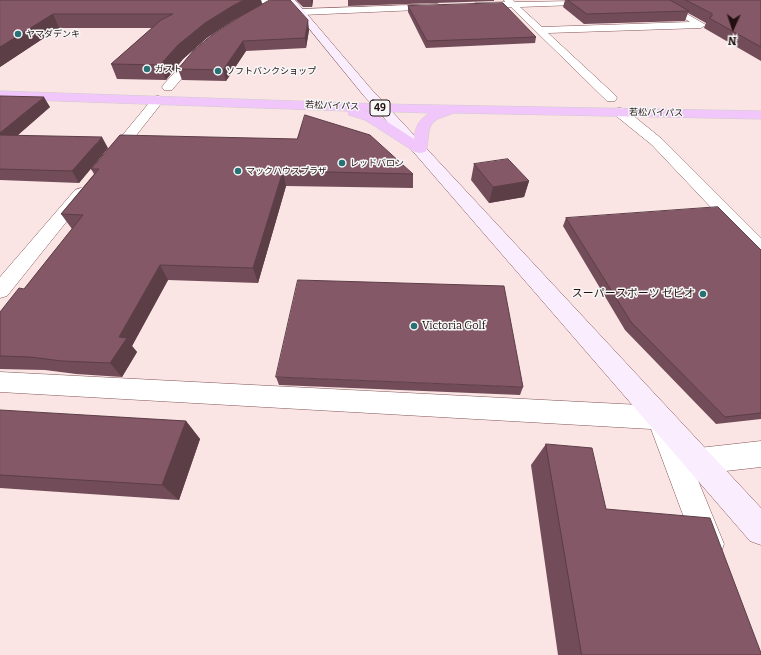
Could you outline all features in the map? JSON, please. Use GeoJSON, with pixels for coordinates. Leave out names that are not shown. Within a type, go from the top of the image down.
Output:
{"type":"FeatureCollection","features":[{"type":"Feature","properties":{"kind":"highway"},"geometry":{"type":"LineString","coordinates":[[0,84],[38,84]]}},
{"type":"Feature","properties":{"kind":"highway","name":"若松バイパス"},"geometry":{"type":"LineString","coordinates":[[156,93],[168,87],[184,87]]}},
{"type":"Feature","properties":{"kind":"highway","name":"若松バイパス"},"geometry":{"type":"LineString","coordinates":[[0,95],[156,93],[327,106],[372,97],[466,109],[617,103],[761,115]]}},
{"type":"Feature","properties":{"kind":"highway","name":"若松バイパス"},"geometry":{"type":"LineString","coordinates":[[596,98],[617,103]]}},
{"type":"Feature","properties":{"kind":"highway"},"geometry":{"type":"LineString","coordinates":[[327,106],[370,117],[420,149],[422,128],[425,120],[444,112],[466,109]]}},
{"type":"Feature","properties":{"kind":"street"},"geometry":{"type":"LineString","coordinates":[[225,0],[291,4],[450,7]]}},
{"type":"Feature","properties":{"kind":"street"},"geometry":{"type":"LineString","coordinates":[[465,6],[510,2],[630,0]]}},
{"type":"Feature","properties":{"kind":"street"},"geometry":{"type":"LineString","coordinates":[[540,30],[701,25],[657,0]]}},
{"type":"Feature","properties":{"kind":"street"},"geometry":{"type":"LineString","coordinates":[[510,2],[657,142],[761,249]]}},
{"type":"Feature","properties":{"kind":"street"},"geometry":{"type":"LineString","coordinates":[[263,9],[291,4]]}},
{"type":"Feature","properties":{"kind":"street"},"geometry":{"type":"LineString","coordinates":[[291,4],[372,97],[761,530]]}},
{"type":"Feature","properties":{"kind":"street"},"geometry":{"type":"LineString","coordinates":[[168,87],[206,46]]}},
{"type":"Feature","properties":{"kind":"street"},"geometry":{"type":"LineString","coordinates":[[0,291],[97,174],[156,93]]}},
{"type":"Feature","properties":{"kind":"street"},"geometry":{"type":"LineString","coordinates":[[0,382],[660,418]]}},
{"type":"Feature","properties":{"kind":"street"},"geometry":{"type":"LineString","coordinates":[[660,418],[718,566]]}},
{"type":"Feature","properties":{"kind":"street"},"geometry":{"type":"LineString","coordinates":[[699,461],[761,454]]}},
{"type":"Feature","properties":{"kind":"building"},"geometry":{"type":"Polygon","coordinates":[[[0,0],[244,0],[205,23],[178,45],[160,65],[111,64],[161,20],[173,14],[53,14],[0,47],[0,0]]]}},
{"type":"Feature","properties":{"kind":"building"},"geometry":{"type":"Polygon","coordinates":[[[270,0],[290,0],[308,20],[305,38],[243,41],[223,70],[178,69],[194,50],[212,35],[241,16],[270,0]]]}},
{"type":"Feature","properties":{"kind":"building"},"geometry":{"type":"Polygon","coordinates":[[[568,0],[670,0],[689,11],[587,14],[568,0]]]}},
{"type":"Feature","properties":{"kind":"building"},"geometry":{"type":"Polygon","coordinates":[[[686,0],[761,0],[761,47],[709,18],[712,14],[686,0]]]}},
{"type":"Feature","properties":{"kind":"building"},"geometry":{"type":"Polygon","coordinates":[[[503,3],[536,37],[427,41],[408,6],[503,3]]]}},
{"type":"Feature","properties":{"kind":"building"},"geometry":{"type":"Polygon","coordinates":[[[0,96],[44,97],[0,133],[0,96]]]}},
{"type":"Feature","properties":{"kind":"building"},"geometry":{"type":"Polygon","coordinates":[[[305,115],[370,135],[413,174],[283,171],[253,268],[160,265],[119,337],[127,338],[110,363],[0,356],[0,312],[19,288],[24,289],[83,215],[61,214],[99,169],[91,169],[120,135],[297,139],[305,115]]]}},
{"type":"Feature","properties":{"kind":"building"},"geometry":{"type":"Polygon","coordinates":[[[0,135],[102,137],[72,171],[0,169],[0,135]]]}},
{"type":"Feature","properties":{"kind":"building"},"geometry":{"type":"Polygon","coordinates":[[[508,159],[529,181],[493,187],[474,164],[508,159]]]}},
{"type":"Feature","properties":{"kind":"building"},"geometry":{"type":"Polygon","coordinates":[[[718,207],[761,250],[761,413],[725,417],[631,322],[566,218],[718,207]]]}},
{"type":"Feature","properties":{"kind":"building"},"geometry":{"type":"Polygon","coordinates":[[[298,280],[504,286],[523,387],[276,377],[298,280]]]}},
{"type":"Feature","properties":{"kind":"building"},"geometry":{"type":"Polygon","coordinates":[[[0,410],[186,421],[162,485],[0,475],[0,410]]]}},
{"type":"Feature","properties":{"kind":"building"},"geometry":{"type":"Polygon","coordinates":[[[546,444],[592,448],[606,509],[710,518],[761,655],[582,655],[546,444]]]}},
{"type":"Feature","properties":{"kind":"place","name":"ヤマダデンキ"},"geometry":{"type":"Point","coordinates":[18,34]}},
{"type":"Feature","properties":{"kind":"place","name":"ガスト"},"geometry":{"type":"Point","coordinates":[147,69]}},
{"type":"Feature","properties":{"kind":"place","name":"ソフトバンクショップ"},"geometry":{"type":"Point","coordinates":[218,71]}},
{"type":"Feature","properties":{"kind":"place","name":"レッドバロン"},"geometry":{"type":"Point","coordinates":[342,163]}},
{"type":"Feature","properties":{"kind":"place","name":"マックハウスプラザ"},"geometry":{"type":"Point","coordinates":[238,171]}},
{"type":"Feature","properties":{"kind":"place","name":"スーパースポーツ ゼビオ"},"geometry":{"type":"Point","coordinates":[703,294]}},
{"type":"Feature","properties":{"kind":"place","name":"Victoria Golf"},"geometry":{"type":"Point","coordinates":[414,326]}}]}
